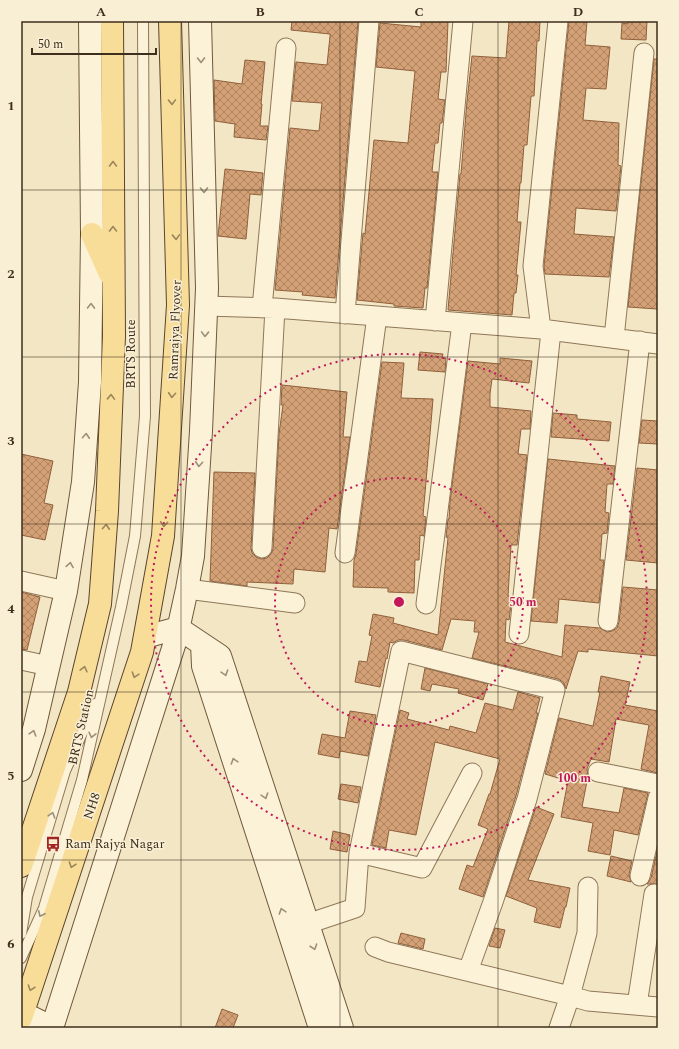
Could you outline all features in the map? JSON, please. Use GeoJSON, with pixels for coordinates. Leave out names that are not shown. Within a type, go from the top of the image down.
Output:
{"type":"FeatureCollection","features":[{"type":"Feature","properties":{"kind":"main road"},"geometry":{"type":"LineString","coordinates":[[21,866],[78,692],[100,604],[107,511],[114,336],[112,21]]}},
{"type":"Feature","properties":{"kind":"main road","name":"Ramrajya Flyover"},"geometry":{"type":"LineString","coordinates":[[145,637],[163,536],[178,306],[170,21]]}},
{"type":"Feature","properties":{"kind":"main road"},"geometry":{"type":"LineString","coordinates":[[92,234],[113,282]]}},
{"type":"Feature","properties":{"kind":"main road","name":"NH8"},"geometry":{"type":"LineString","coordinates":[[22,1015],[142,652],[145,637]]}},
{"type":"Feature","properties":{"kind":"street"},"geometry":{"type":"LineString","coordinates":[[21,770],[34,729],[66,591],[83,482],[90,382],[92,234],[90,21]]}},
{"type":"Feature","properties":{"kind":"street"},"geometry":{"type":"LineString","coordinates":[[22,1015],[52,1028],[176,638],[188,587],[193,556],[201,431],[206,306],[200,21]]}},
{"type":"Feature","properties":{"kind":"street"},"geometry":{"type":"LineString","coordinates":[[345,314],[369,21]]}},
{"type":"Feature","properties":{"kind":"street"},"geometry":{"type":"LineString","coordinates":[[435,321],[463,21]]}},
{"type":"Feature","properties":{"kind":"street"},"geometry":{"type":"LineString","coordinates":[[518,634],[546,330],[533,266],[558,21]]}},
{"type":"Feature","properties":{"kind":"street"},"geometry":{"type":"LineString","coordinates":[[262,548],[268,308],[286,48]]}},
{"type":"Feature","properties":{"kind":"street"},"geometry":{"type":"LineString","coordinates":[[614,338],[644,53]]}},
{"type":"Feature","properties":{"kind":"street"},"geometry":{"type":"LineString","coordinates":[[206,306],[268,308],[377,316],[546,330],[649,342],[608,621]]}},
{"type":"Feature","properties":{"kind":"street"},"geometry":{"type":"LineString","coordinates":[[345,553],[377,316]]}},
{"type":"Feature","properties":{"kind":"street"},"geometry":{"type":"LineString","coordinates":[[426,604],[462,323]]}},
{"type":"Feature","properties":{"kind":"street"},"geometry":{"type":"LineString","coordinates":[[21,581],[66,591]]}},
{"type":"Feature","properties":{"kind":"street"},"geometry":{"type":"LineString","coordinates":[[188,587],[295,603]]}},
{"type":"Feature","properties":{"kind":"street"},"geometry":{"type":"LineString","coordinates":[[145,637],[178,628],[220,656],[306,924],[342,1028]]}},
{"type":"Feature","properties":{"kind":"street"},"geometry":{"type":"LineString","coordinates":[[202,644],[203,666],[320,1028]]}},
{"type":"Feature","properties":{"kind":"street"},"geometry":{"type":"LineString","coordinates":[[306,924],[355,908],[359,853],[401,651],[555,690],[527,799],[468,971]]}},
{"type":"Feature","properties":{"kind":"street"},"geometry":{"type":"LineString","coordinates":[[21,660],[49,666]]}},
{"type":"Feature","properties":{"kind":"street"},"geometry":{"type":"LineString","coordinates":[[598,772],[658,784]]}},
{"type":"Feature","properties":{"kind":"street"},"geometry":{"type":"LineString","coordinates":[[359,853],[422,868],[472,773]]}},
{"type":"Feature","properties":{"kind":"street"},"geometry":{"type":"LineString","coordinates":[[640,876],[658,798]]}},
{"type":"Feature","properties":{"kind":"street"},"geometry":{"type":"LineString","coordinates":[[559,1028],[570,996],[587,933],[588,887]]}},
{"type":"Feature","properties":{"kind":"street"},"geometry":{"type":"LineString","coordinates":[[637,1005],[654,894],[658,895]]}},
{"type":"Feature","properties":{"kind":"street"},"geometry":{"type":"LineString","coordinates":[[375,947],[388,952],[588,1001],[658,1007]]}},
{"type":"Feature","properties":{"kind":"lane","name":"BRTS Route"},"geometry":{"type":"LineString","coordinates":[[104,684],[122,607],[135,536],[145,416],[143,21]]}},
{"type":"Feature","properties":{"kind":"lane","name":"BRTS Station"},"geometry":{"type":"LineString","coordinates":[[21,934],[27,898],[65,771],[104,684]]}},
{"type":"Feature","properties":{"kind":"lane","name":"BRTS Station"},"geometry":{"type":"LineString","coordinates":[[21,958],[44,908],[82,780],[104,684]]}},
{"type":"Feature","properties":{"kind":"building"},"geometry":{"type":"Polygon","coordinates":[[[292,21],[358,21],[335,298],[302,295],[303,292],[275,290],[290,128],[319,131],[322,103],[292,101],[296,62],[327,65],[330,36],[330,34],[291,30],[292,21]]]}},
{"type":"Feature","properties":{"kind":"building"},"geometry":{"type":"Polygon","coordinates":[[[421,21],[448,21],[446,72],[441,72],[438,99],[445,100],[442,123],[440,123],[438,143],[435,143],[432,172],[438,172],[427,288],[425,288],[423,308],[394,306],[394,304],[357,300],[374,140],[408,143],[415,71],[376,67],[380,23],[421,27],[421,21]]]}},
{"type":"Feature","properties":{"kind":"building"},"geometry":{"type":"Polygon","coordinates":[[[509,21],[540,21],[539,41],[537,41],[534,96],[531,96],[527,145],[524,145],[520,183],[517,222],[521,222],[516,275],[518,275],[516,293],[514,293],[512,315],[448,310],[472,56],[506,58],[509,21]]]}},
{"type":"Feature","properties":{"kind":"building"},"geometry":{"type":"Polygon","coordinates":[[[569,21],[587,21],[585,45],[610,47],[606,89],[586,88],[583,120],[619,123],[618,165],[621,166],[616,211],[576,208],[574,234],[614,237],[609,277],[545,274],[544,266],[569,21]]]}},
{"type":"Feature","properties":{"kind":"building"},"geometry":{"type":"Polygon","coordinates":[[[628,21],[647,21],[646,40],[621,39],[622,23],[628,24],[628,21]]]}},
{"type":"Feature","properties":{"kind":"building"},"geometry":{"type":"Polygon","coordinates":[[[654,59],[658,59],[657,309],[628,307],[654,59]]]}},
{"type":"Feature","properties":{"kind":"building"},"geometry":{"type":"Polygon","coordinates":[[[245,60],[265,62],[260,126],[268,126],[266,140],[234,137],[235,124],[215,121],[214,80],[242,84],[245,60]]]}},
{"type":"Feature","properties":{"kind":"building"},"geometry":{"type":"Polygon","coordinates":[[[225,169],[263,173],[261,195],[250,194],[246,239],[218,236],[225,169]]]}},
{"type":"Feature","properties":{"kind":"building"},"geometry":{"type":"Polygon","coordinates":[[[420,352],[443,354],[442,358],[446,358],[445,372],[418,370],[420,352]]]}},
{"type":"Feature","properties":{"kind":"building"},"geometry":{"type":"Polygon","coordinates":[[[500,358],[532,361],[529,383],[492,379],[490,394],[490,407],[531,411],[530,429],[521,429],[518,454],[527,455],[517,545],[511,545],[508,596],[512,597],[509,620],[506,619],[505,642],[562,657],[565,625],[600,628],[607,632],[612,631],[617,628],[619,622],[623,587],[658,590],[658,656],[588,649],[588,652],[578,651],[566,689],[563,682],[558,679],[472,658],[479,632],[474,632],[475,621],[451,619],[442,650],[404,640],[398,640],[393,643],[390,642],[380,687],[355,682],[359,661],[367,662],[372,636],[369,635],[373,614],[394,618],[393,623],[438,635],[448,538],[446,537],[468,361],[500,364],[500,358]]]}},
{"type":"Feature","properties":{"kind":"building"},"geometry":{"type":"Polygon","coordinates":[[[382,362],[404,363],[401,398],[433,399],[423,516],[426,517],[424,536],[420,535],[419,560],[415,560],[414,593],[388,592],[388,588],[353,587],[354,560],[382,362]]]}},
{"type":"Feature","properties":{"kind":"building"},"geometry":{"type":"Polygon","coordinates":[[[282,385],[347,392],[343,437],[350,437],[337,529],[329,528],[325,572],[294,569],[293,584],[247,582],[247,586],[210,581],[214,472],[255,473],[252,553],[261,559],[267,558],[273,549],[279,434],[283,405],[281,405],[282,385]]]}},
{"type":"Feature","properties":{"kind":"building"},"geometry":{"type":"Polygon","coordinates":[[[553,413],[577,415],[577,419],[611,422],[609,441],[551,437],[553,413]]]}},
{"type":"Feature","properties":{"kind":"building"},"geometry":{"type":"Polygon","coordinates":[[[642,420],[658,421],[658,444],[639,443],[642,420]]]}},
{"type":"Feature","properties":{"kind":"building"},"geometry":{"type":"Polygon","coordinates":[[[21,454],[53,461],[44,503],[53,505],[45,540],[21,535],[21,454]]]}},
{"type":"Feature","properties":{"kind":"building"},"geometry":{"type":"Polygon","coordinates":[[[548,459],[615,466],[613,484],[607,484],[605,512],[609,513],[607,533],[602,534],[600,560],[604,560],[599,603],[559,599],[557,623],[531,621],[548,459]]]}},
{"type":"Feature","properties":{"kind":"building"},"geometry":{"type":"Polygon","coordinates":[[[637,468],[658,470],[658,563],[626,560],[637,468]]]}},
{"type":"Feature","properties":{"kind":"building"},"geometry":{"type":"Polygon","coordinates":[[[21,592],[40,597],[27,650],[21,649],[21,592]]]}},
{"type":"Feature","properties":{"kind":"building"},"geometry":{"type":"Polygon","coordinates":[[[425,668],[488,684],[483,700],[458,693],[459,689],[432,684],[430,691],[421,689],[425,668]]]}},
{"type":"Feature","properties":{"kind":"building"},"geometry":{"type":"Polygon","coordinates":[[[601,676],[630,682],[625,705],[658,711],[658,773],[641,769],[649,725],[616,719],[609,762],[591,759],[587,769],[588,776],[582,807],[619,813],[624,788],[648,793],[638,835],[614,830],[610,855],[588,851],[593,823],[561,817],[568,781],[545,774],[559,718],[593,726],[600,692],[598,692],[601,676]]]}},
{"type":"Feature","properties":{"kind":"building"},"geometry":{"type":"Polygon","coordinates":[[[518,692],[540,698],[536,713],[538,713],[516,796],[483,897],[459,889],[467,865],[473,867],[488,829],[478,825],[490,794],[500,759],[435,742],[416,835],[389,830],[386,848],[372,845],[400,710],[409,713],[407,719],[449,730],[450,726],[476,733],[485,703],[513,710],[518,692]]]}},
{"type":"Feature","properties":{"kind":"building"},"geometry":{"type":"Polygon","coordinates":[[[350,711],[376,715],[368,756],[340,751],[339,758],[318,754],[322,734],[345,738],[350,711]]]}},
{"type":"Feature","properties":{"kind":"building"},"geometry":{"type":"Polygon","coordinates":[[[341,784],[361,787],[358,803],[338,799],[341,784]]]}},
{"type":"Feature","properties":{"kind":"building"},"geometry":{"type":"Polygon","coordinates":[[[536,807],[554,814],[528,880],[570,888],[560,928],[534,922],[537,908],[506,896],[536,807]]]}},
{"type":"Feature","properties":{"kind":"building"},"geometry":{"type":"Polygon","coordinates":[[[333,831],[350,835],[347,852],[330,849],[333,831]]]}},
{"type":"Feature","properties":{"kind":"building"},"geometry":{"type":"Polygon","coordinates":[[[658,847],[658,884],[647,884],[651,878],[658,847]]]}},
{"type":"Feature","properties":{"kind":"building"},"geometry":{"type":"Polygon","coordinates":[[[611,856],[632,861],[629,874],[631,882],[607,876],[611,856]]]}},
{"type":"Feature","properties":{"kind":"building"},"geometry":{"type":"Polygon","coordinates":[[[495,928],[505,930],[500,948],[489,946],[495,928]]]}},
{"type":"Feature","properties":{"kind":"building"},"geometry":{"type":"Polygon","coordinates":[[[401,933],[425,939],[423,949],[398,943],[401,933]]]}},
{"type":"Feature","properties":{"kind":"building"},"geometry":{"type":"Polygon","coordinates":[[[222,1009],[238,1015],[233,1028],[215,1028],[222,1009]]]}},
{"type":"Feature","properties":{"kind":"place","name":"Ram Rajya Nagar"},"geometry":{"type":"Point","coordinates":[53,844]}}]}
